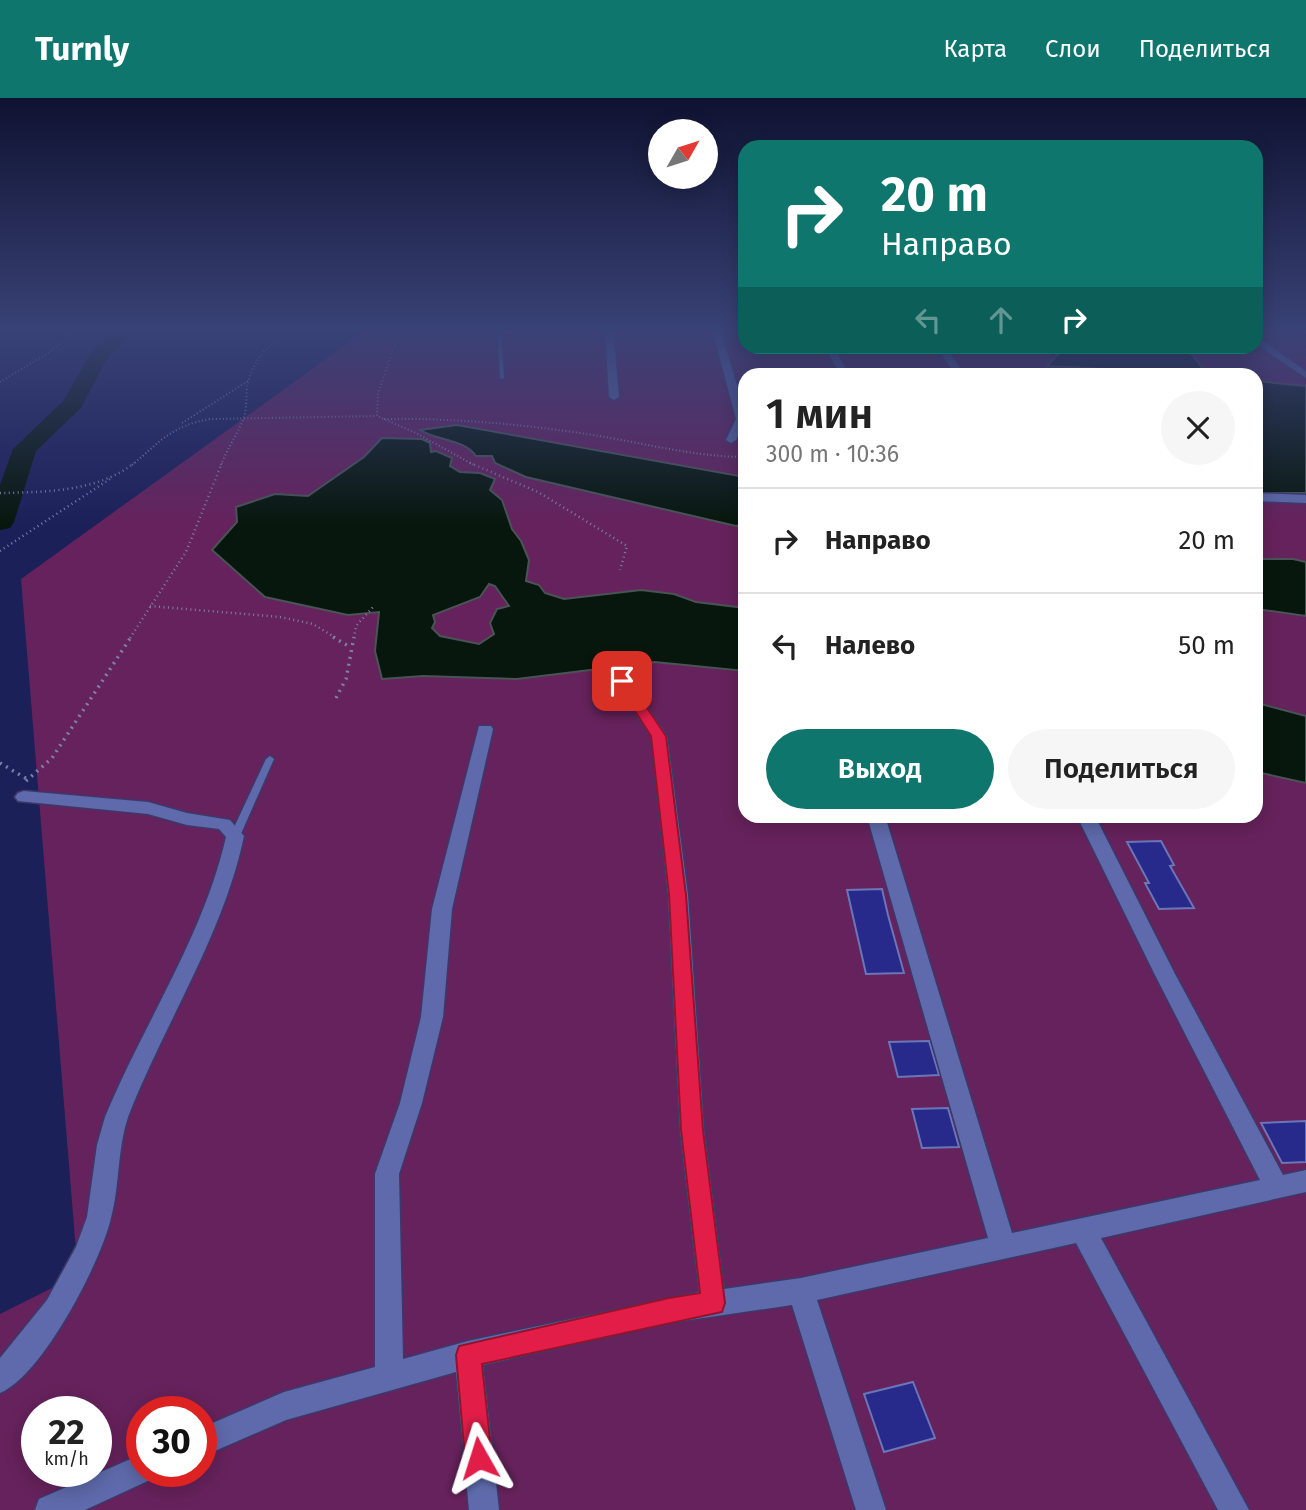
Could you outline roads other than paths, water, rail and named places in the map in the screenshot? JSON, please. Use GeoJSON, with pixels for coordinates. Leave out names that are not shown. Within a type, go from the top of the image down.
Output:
{"type":"FeatureCollection","features":[{"type":"Feature","properties":{"kind":"street"},"geometry":{"type":"LineString","coordinates":[[731,440],[738,425]]}},
{"type":"Feature","properties":{"kind":"street"},"geometry":{"type":"LineString","coordinates":[[1263,497],[1306,499]]}},
{"type":"Feature","properties":{"kind":"street"},"geometry":{"type":"LineString","coordinates":[[622,681],[659,736],[678,895],[692,1130],[713,1303]]}},
{"type":"Feature","properties":{"kind":"street"},"geometry":{"type":"LineString","coordinates":[[389,1376],[387,1174],[411,1103],[432,1017],[442,909],[485,729]]}},
{"type":"Feature","properties":{"kind":"street"},"geometry":{"type":"LineString","coordinates":[[0,1378],[42,1333],[78,1276],[97,1225],[111,1133],[154,1029],[169,1007],[208,924],[232,856],[235,836],[224,824],[187,819],[149,808],[25,788]]}},
{"type":"Feature","properties":{"kind":"street"},"geometry":{"type":"LineString","coordinates":[[878,823],[1003,1247]]}},
{"type":"Feature","properties":{"kind":"street"},"geometry":{"type":"LineString","coordinates":[[1089,823],[1165,975],[1278,1187]]}},
{"type":"Feature","properties":{"kind":"street"},"geometry":{"type":"LineString","coordinates":[[217,1436],[284,1406],[468,1355],[669,1310],[801,1291],[1306,1181]]}},
{"type":"Feature","properties":{"kind":"street"},"geometry":{"type":"LineString","coordinates":[[1083,1230],[1234,1510]]}},
{"type":"Feature","properties":{"kind":"street"},"geometry":{"type":"LineString","coordinates":[[801,1291],[871,1510]]}},
{"type":"Feature","properties":{"kind":"street"},"geometry":{"type":"LineString","coordinates":[[468,1355],[484,1510]]}},
{"type":"Feature","properties":{"kind":"street"},"geometry":{"type":"LineString","coordinates":[[54,1509],[126,1476]]}},
{"type":"Feature","properties":{"kind":"lane"},"geometry":{"type":"LineString","coordinates":[[235,836],[270,759]]}},
{"type":"Feature","properties":{"kind":"waterway"},"geometry":{"type":"LineString","coordinates":[[0,522],[25,449],[73,403],[78,394]]}}]}
